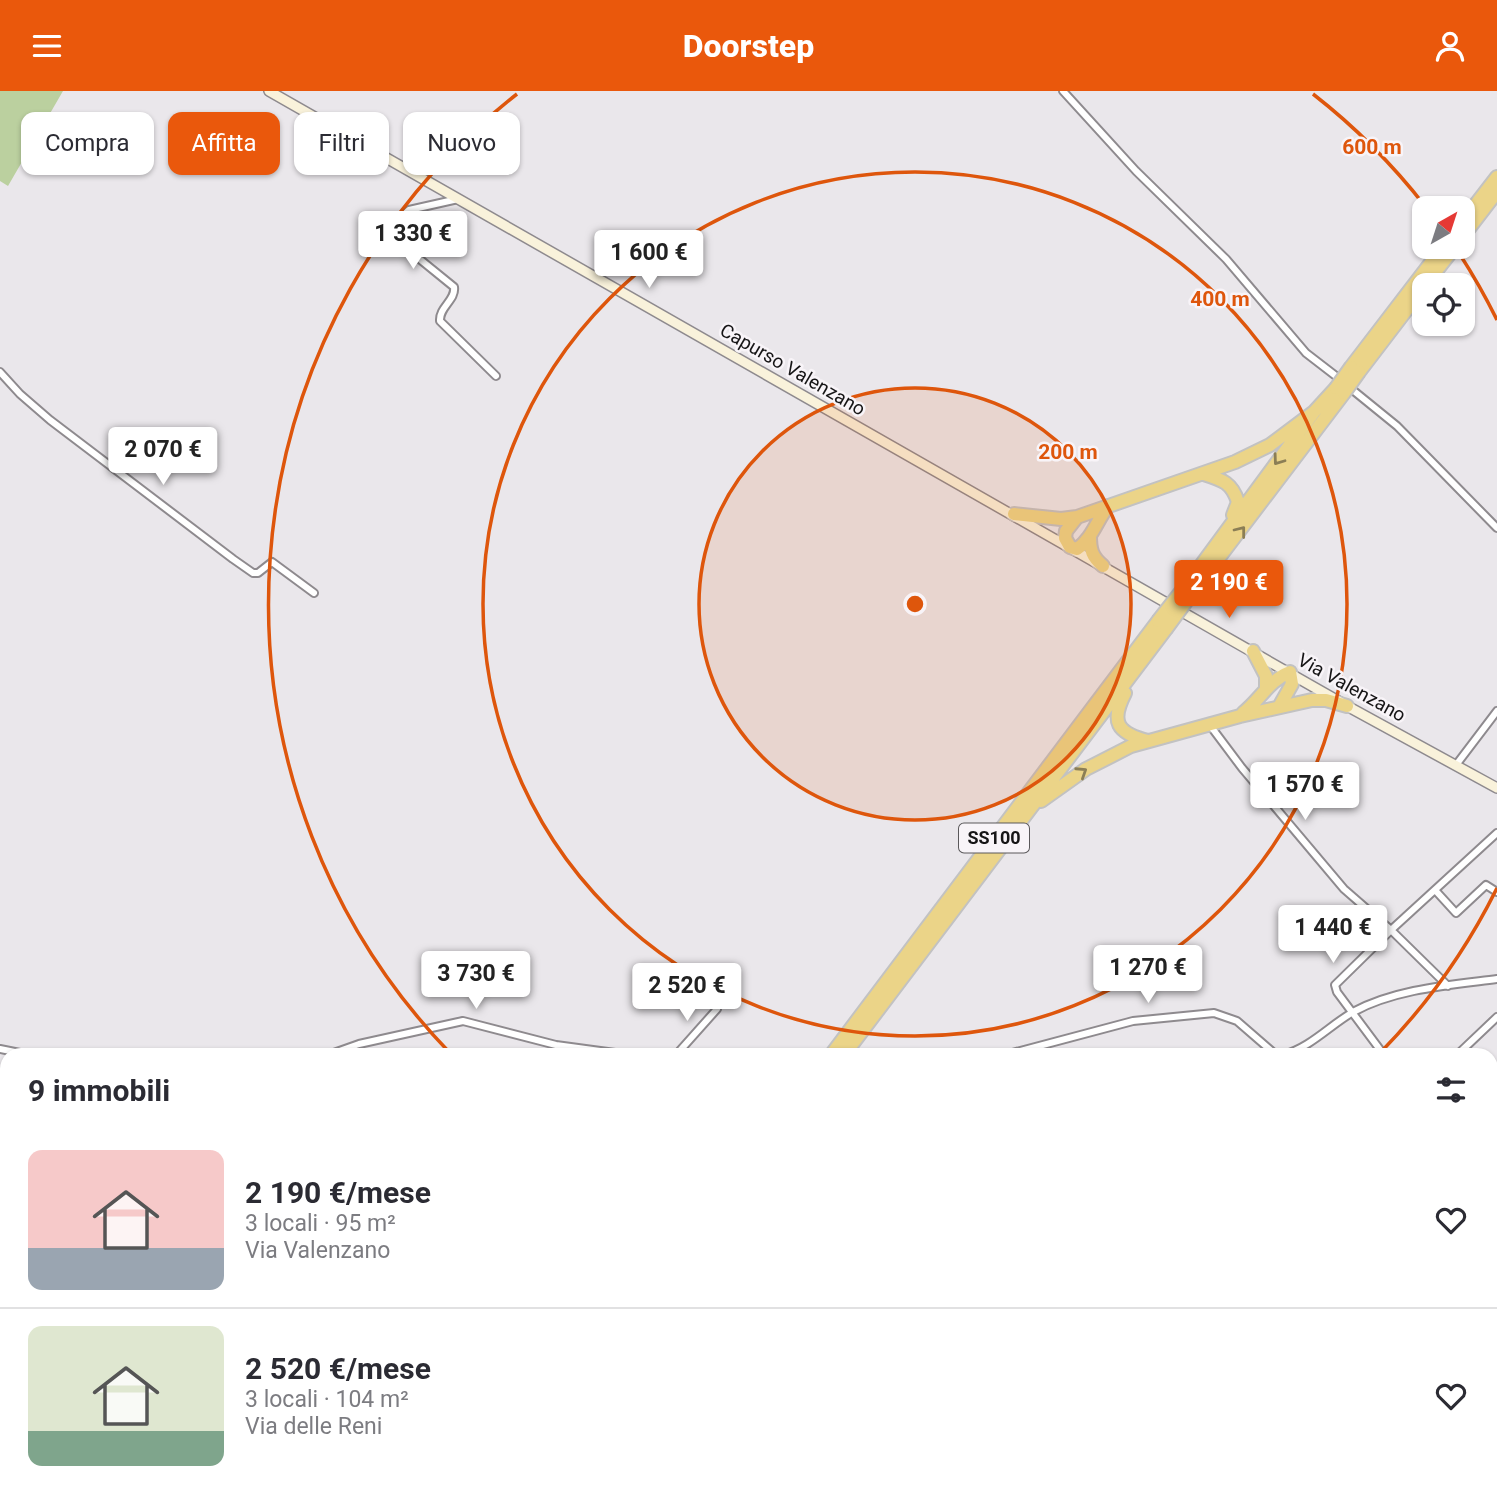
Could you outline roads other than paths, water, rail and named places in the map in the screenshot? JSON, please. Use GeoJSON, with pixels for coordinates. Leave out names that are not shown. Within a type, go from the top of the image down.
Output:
{"type":"FeatureCollection","features":[{"type":"Feature","properties":{"kind":"highway"},"geometry":{"type":"LineString","coordinates":[[1475,205],[1497,177]]}},
{"type":"Feature","properties":{"kind":"highway"},"geometry":{"type":"LineString","coordinates":[[1475,220],[1497,192]]}},
{"type":"Feature","properties":{"kind":"highway","name":"SS100"},"geometry":{"type":"LineString","coordinates":[[1196,577],[1340,391],[1434,259]]}},
{"type":"Feature","properties":{"kind":"highway","name":"SS100"},"geometry":{"type":"LineString","coordinates":[[1435,273],[1446,259]]}},
{"type":"Feature","properties":{"kind":"highway","name":"SS100"},"geometry":{"type":"LineString","coordinates":[[1355,369],[1412,301]]}},
{"type":"Feature","properties":{"kind":"highway","name":"SS100"},"geometry":{"type":"LineString","coordinates":[[1014,514],[1051,518],[1077,517],[1203,474],[1270,445],[1340,391]]}},
{"type":"Feature","properties":{"kind":"highway","name":"SS100"},"geometry":{"type":"LineString","coordinates":[[836,1048],[1162,625],[1314,412]]}},
{"type":"Feature","properties":{"kind":"highway","name":"SS100"},"geometry":{"type":"LineString","coordinates":[[1196,577],[1238,502],[1234,490],[1225,480],[1203,474]]}},
{"type":"Feature","properties":{"kind":"highway"},"geometry":{"type":"LineString","coordinates":[[1077,517],[1066,531],[1065,538],[1070,547],[1077,549],[1086,543],[1093,526],[1108,506]]}},
{"type":"Feature","properties":{"kind":"highway"},"geometry":{"type":"LineString","coordinates":[[1090,536],[1090,548],[1094,558],[1103,566]]}},
{"type":"Feature","properties":{"kind":"highway","name":"SS100"},"geometry":{"type":"LineString","coordinates":[[849,1048],[1151,648],[1162,625]]}},
{"type":"Feature","properties":{"kind":"highway"},"geometry":{"type":"LineString","coordinates":[[1148,741],[1131,737],[1122,730],[1116,722],[1116,712],[1151,648]]}},
{"type":"Feature","properties":{"kind":"highway"},"geometry":{"type":"LineString","coordinates":[[1253,651],[1266,676],[1266,688]]}},
{"type":"Feature","properties":{"kind":"highway"},"geometry":{"type":"LineString","coordinates":[[1240,716],[1260,699],[1266,688],[1290,672],[1292,684],[1279,707]]}},
{"type":"Feature","properties":{"kind":"highway","name":"SS100"},"geometry":{"type":"LineString","coordinates":[[1027,812],[1086,769],[1114,753],[1148,741],[1312,700],[1347,705]]}},
{"type":"Feature","properties":{"kind":"street","name":"Capurso Valenzano"},"geometry":{"type":"LineString","coordinates":[[269,91],[1190,615]]}},
{"type":"Feature","properties":{"kind":"street"},"geometry":{"type":"LineString","coordinates":[[1063,91],[1136,171],[1226,259],[1306,353],[1397,426],[1497,528]]}},
{"type":"Feature","properties":{"kind":"street"},"geometry":{"type":"LineString","coordinates":[[458,199],[409,210],[387,229],[390,235],[454,287],[454,294],[440,314],[440,321],[496,376]]}},
{"type":"Feature","properties":{"kind":"street"},"geometry":{"type":"LineString","coordinates":[[0,372],[20,394],[50,419],[233,559],[253,573],[258,573],[272,562],[314,593]]}},
{"type":"Feature","properties":{"kind":"street","name":"Via Valenzano"},"geometry":{"type":"LineString","coordinates":[[1190,615],[1497,788]]}},
{"type":"Feature","properties":{"kind":"street"},"geometry":{"type":"LineString","coordinates":[[1456,765],[1497,711]]}},
{"type":"Feature","properties":{"kind":"street"},"geometry":{"type":"LineString","coordinates":[[1209,724],[1242,768],[1344,889],[1448,986]]}},
{"type":"Feature","properties":{"kind":"street"},"geometry":{"type":"LineString","coordinates":[[1379,1048],[1337,992],[1335,985],[1497,834]]}},
{"type":"Feature","properties":{"kind":"street"},"geometry":{"type":"LineString","coordinates":[[1434,890],[1455,913],[1486,885],[1497,892]]}},
{"type":"Feature","properties":{"kind":"street"},"geometry":{"type":"LineString","coordinates":[[1300,1048],[1353,1012],[1405,994],[1497,979]]}},
{"type":"Feature","properties":{"kind":"street"},"geometry":{"type":"LineString","coordinates":[[682,1048],[717,1009]]}},
{"type":"Feature","properties":{"kind":"street"},"geometry":{"type":"LineString","coordinates":[[1031,1048],[1133,1021],[1214,1013],[1237,1021],[1268,1048]]}},
{"type":"Feature","properties":{"kind":"street"},"geometry":{"type":"LineString","coordinates":[[1464,1048],[1497,1017]]}},
{"type":"Feature","properties":{"kind":"street"},"geometry":{"type":"LineString","coordinates":[[348,1048],[463,1021],[556,1045],[578,1048]]}}]}
